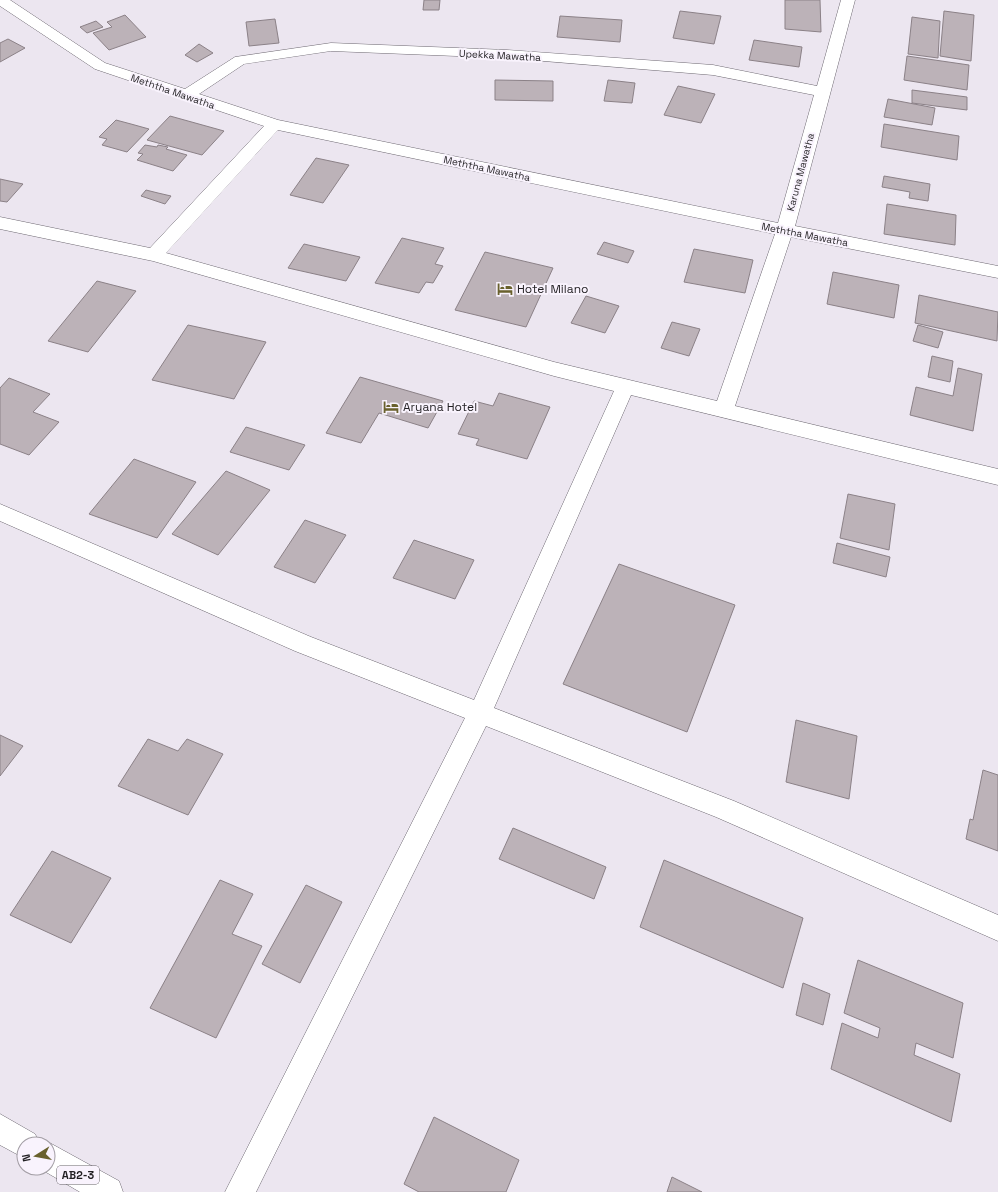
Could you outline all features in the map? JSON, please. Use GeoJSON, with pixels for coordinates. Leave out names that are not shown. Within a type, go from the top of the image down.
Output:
{"type":"FeatureCollection","features":[{"type":"Feature","properties":{"kind":"street","name":"Meththa Mawatha"},"geometry":{"type":"LineString","coordinates":[[0,0],[100,66],[274,124],[785,230],[998,272]]}},
{"type":"Feature","properties":{"kind":"street","name":"Karuna Mawatha"},"geometry":{"type":"LineString","coordinates":[[723,411],[785,230],[848,0]]}},
{"type":"Feature","properties":{"kind":"street","name":"Upekka Mawatha"},"geometry":{"type":"LineString","coordinates":[[187,95],[240,60],[331,47],[507,54],[713,70],[822,92]]}},
{"type":"Feature","properties":{"kind":"street"},"geometry":{"type":"LineString","coordinates":[[154,255],[274,124]]}},
{"type":"Feature","properties":{"kind":"street"},"geometry":{"type":"LineString","coordinates":[[0,222],[154,255],[554,370],[998,477]]}},
{"type":"Feature","properties":{"kind":"street"},"geometry":{"type":"LineString","coordinates":[[240,1192],[480,713],[625,387]]}},
{"type":"Feature","properties":{"kind":"street"},"geometry":{"type":"LineString","coordinates":[[0,512],[303,644],[725,809],[998,928]]}},
{"type":"Feature","properties":{"kind":"street"},"geometry":{"type":"LineString","coordinates":[[0,1129],[16,1138]]}},
{"type":"Feature","properties":{"kind":"street","name":"AB2-3"},"geometry":{"type":"LineString","coordinates":[[56,1162],[108,1192]]}},
{"type":"Feature","properties":{"kind":"building"},"geometry":{"type":"Polygon","coordinates":[[[424,0],[440,0],[439,10],[423,10],[424,0]]]}},
{"type":"Feature","properties":{"kind":"building"},"geometry":{"type":"Polygon","coordinates":[[[785,0],[820,0],[821,32],[785,29],[785,0]]]}},
{"type":"Feature","properties":{"kind":"building"},"geometry":{"type":"Polygon","coordinates":[[[680,11],[721,16],[714,44],[673,38],[680,11]]]}},
{"type":"Feature","properties":{"kind":"building"},"geometry":{"type":"Polygon","coordinates":[[[944,11],[974,15],[971,61],[940,56],[944,11]]]}},
{"type":"Feature","properties":{"kind":"building"},"geometry":{"type":"Polygon","coordinates":[[[125,15],[146,37],[109,50],[93,33],[112,27],[107,22],[125,15]]]}},
{"type":"Feature","properties":{"kind":"building"},"geometry":{"type":"Polygon","coordinates":[[[560,16],[622,20],[620,42],[557,37],[560,16]]]}},
{"type":"Feature","properties":{"kind":"building"},"geometry":{"type":"Polygon","coordinates":[[[912,17],[940,21],[938,58],[908,54],[912,17]]]}},
{"type":"Feature","properties":{"kind":"building"},"geometry":{"type":"Polygon","coordinates":[[[275,19],[279,43],[249,46],[246,22],[275,19]]]}},
{"type":"Feature","properties":{"kind":"building"},"geometry":{"type":"Polygon","coordinates":[[[96,21],[103,27],[87,33],[80,27],[96,21]]]}},
{"type":"Feature","properties":{"kind":"building"},"geometry":{"type":"Polygon","coordinates":[[[8,39],[25,48],[0,62],[0,43],[8,39]]]}},
{"type":"Feature","properties":{"kind":"building"},"geometry":{"type":"Polygon","coordinates":[[[754,40],[802,47],[799,67],[749,60],[754,40]]]}},
{"type":"Feature","properties":{"kind":"building"},"geometry":{"type":"Polygon","coordinates":[[[199,44],[213,53],[197,62],[185,55],[199,44]]]}},
{"type":"Feature","properties":{"kind":"building"},"geometry":{"type":"Polygon","coordinates":[[[907,56],[969,65],[967,90],[904,80],[907,56]]]}},
{"type":"Feature","properties":{"kind":"building"},"geometry":{"type":"Polygon","coordinates":[[[495,80],[553,81],[553,101],[495,100],[495,80]]]}},
{"type":"Feature","properties":{"kind":"building"},"geometry":{"type":"Polygon","coordinates":[[[608,80],[635,83],[632,103],[604,101],[608,80]]]}},
{"type":"Feature","properties":{"kind":"building"},"geometry":{"type":"Polygon","coordinates":[[[678,86],[715,94],[701,123],[664,115],[678,86]]]}},
{"type":"Feature","properties":{"kind":"building"},"geometry":{"type":"Polygon","coordinates":[[[912,90],[967,97],[967,110],[912,103],[912,90]]]}},
{"type":"Feature","properties":{"kind":"building"},"geometry":{"type":"Polygon","coordinates":[[[888,99],[935,108],[932,125],[884,117],[888,99]]]}},
{"type":"Feature","properties":{"kind":"building"},"geometry":{"type":"Polygon","coordinates":[[[170,116],[224,131],[202,155],[147,140],[170,116]]]}},
{"type":"Feature","properties":{"kind":"building"},"geometry":{"type":"Polygon","coordinates":[[[116,120],[149,129],[127,152],[102,145],[107,139],[99,137],[116,120]]]}},
{"type":"Feature","properties":{"kind":"building"},"geometry":{"type":"Polygon","coordinates":[[[884,124],[959,136],[957,160],[881,147],[884,124]]]}},
{"type":"Feature","properties":{"kind":"building"},"geometry":{"type":"Polygon","coordinates":[[[145,145],[168,147],[166,149],[187,155],[173,171],[137,160],[143,154],[138,153],[145,145]]]}},
{"type":"Feature","properties":{"kind":"building"},"geometry":{"type":"Polygon","coordinates":[[[316,158],[349,165],[323,203],[290,195],[316,158]]]}},
{"type":"Feature","properties":{"kind":"building"},"geometry":{"type":"Polygon","coordinates":[[[884,176],[930,184],[928,201],[909,198],[910,192],[882,187],[884,176]]]}},
{"type":"Feature","properties":{"kind":"building"},"geometry":{"type":"Polygon","coordinates":[[[0,179],[23,184],[7,202],[0,201],[0,179]]]}},
{"type":"Feature","properties":{"kind":"building"},"geometry":{"type":"Polygon","coordinates":[[[146,190],[171,196],[165,204],[141,196],[146,190]]]}},
{"type":"Feature","properties":{"kind":"building"},"geometry":{"type":"Polygon","coordinates":[[[887,204],[956,215],[955,245],[884,234],[887,204]]]}},
{"type":"Feature","properties":{"kind":"building"},"geometry":{"type":"Polygon","coordinates":[[[402,238],[444,248],[435,264],[443,266],[433,283],[426,282],[419,293],[375,283],[402,238]]]}},
{"type":"Feature","properties":{"kind":"building"},"geometry":{"type":"Polygon","coordinates":[[[604,242],[634,251],[628,263],[597,254],[604,242]]]}},
{"type":"Feature","properties":{"kind":"building"},"geometry":{"type":"Polygon","coordinates":[[[304,244],[360,257],[346,281],[288,268],[304,244]]]}},
{"type":"Feature","properties":{"kind":"building"},"geometry":{"type":"Polygon","coordinates":[[[694,249],[753,260],[745,293],[684,282],[694,249]]]}},
{"type":"Feature","properties":{"kind":"building","name":"Hotel Milano"},"geometry":{"type":"Polygon","coordinates":[[[485,252],[553,268],[526,327],[455,310],[485,252]]]}},
{"type":"Feature","properties":{"kind":"building"},"geometry":{"type":"Polygon","coordinates":[[[833,272],[899,285],[894,318],[827,304],[833,272]]]}},
{"type":"Feature","properties":{"kind":"building"},"geometry":{"type":"Polygon","coordinates":[[[97,281],[136,291],[88,352],[48,341],[97,281]]]}},
{"type":"Feature","properties":{"kind":"building"},"geometry":{"type":"Polygon","coordinates":[[[919,295],[998,312],[997,341],[915,323],[919,295]]]}},
{"type":"Feature","properties":{"kind":"building"},"geometry":{"type":"Polygon","coordinates":[[[586,296],[619,306],[605,333],[571,323],[586,296]]]}},
{"type":"Feature","properties":{"kind":"building"},"geometry":{"type":"Polygon","coordinates":[[[672,322],[700,329],[689,356],[661,348],[672,322]]]}},
{"type":"Feature","properties":{"kind":"building"},"geometry":{"type":"Polygon","coordinates":[[[188,325],[266,342],[234,399],[152,380],[188,325]]]}},
{"type":"Feature","properties":{"kind":"building"},"geometry":{"type":"Polygon","coordinates":[[[918,325],[943,332],[938,348],[913,341],[918,325]]]}},
{"type":"Feature","properties":{"kind":"building"},"geometry":{"type":"Polygon","coordinates":[[[932,356],[953,361],[950,382],[928,377],[932,356]]]}},
{"type":"Feature","properties":{"kind":"building"},"geometry":{"type":"Polygon","coordinates":[[[958,368],[982,374],[973,431],[910,415],[916,387],[953,396],[958,368]]]}},
{"type":"Feature","properties":{"kind":"building","name":"Aryana Hotel"},"geometry":{"type":"Polygon","coordinates":[[[360,377],[443,401],[428,428],[379,413],[361,443],[326,433],[360,377]]]}},
{"type":"Feature","properties":{"kind":"building"},"geometry":{"type":"Polygon","coordinates":[[[9,378],[50,394],[33,412],[59,422],[29,455],[0,444],[0,388],[9,378]]]}},
{"type":"Feature","properties":{"kind":"building"},"geometry":{"type":"Polygon","coordinates":[[[499,393],[550,407],[527,459],[476,445],[479,439],[458,434],[474,401],[493,406],[499,393]]]}},
{"type":"Feature","properties":{"kind":"building"},"geometry":{"type":"Polygon","coordinates":[[[246,427],[305,445],[289,470],[230,452],[246,427]]]}},
{"type":"Feature","properties":{"kind":"building"},"geometry":{"type":"Polygon","coordinates":[[[134,459],[196,482],[157,538],[89,514],[134,459]]]}},
{"type":"Feature","properties":{"kind":"building"},"geometry":{"type":"Polygon","coordinates":[[[226,471],[270,490],[218,555],[172,534],[226,471]]]}},
{"type":"Feature","properties":{"kind":"building"},"geometry":{"type":"Polygon","coordinates":[[[848,494],[895,504],[889,550],[840,538],[848,494]]]}},
{"type":"Feature","properties":{"kind":"building"},"geometry":{"type":"Polygon","coordinates":[[[305,520],[346,535],[315,583],[274,567],[305,520]]]}},
{"type":"Feature","properties":{"kind":"building"},"geometry":{"type":"Polygon","coordinates":[[[414,540],[474,560],[455,599],[393,578],[414,540]]]}},
{"type":"Feature","properties":{"kind":"building"},"geometry":{"type":"Polygon","coordinates":[[[837,543],[890,557],[886,577],[833,563],[837,543]]]}},
{"type":"Feature","properties":{"kind":"building"},"geometry":{"type":"Polygon","coordinates":[[[619,564],[735,605],[687,732],[563,684],[619,564]]]}},
{"type":"Feature","properties":{"kind":"building"},"geometry":{"type":"Polygon","coordinates":[[[796,720],[857,736],[849,799],[786,782],[796,720]]]}},
{"type":"Feature","properties":{"kind":"building"},"geometry":{"type":"Polygon","coordinates":[[[0,735],[23,746],[0,776],[0,735]]]}},
{"type":"Feature","properties":{"kind":"building"},"geometry":{"type":"Polygon","coordinates":[[[148,739],[178,751],[187,739],[223,754],[188,815],[118,786],[148,739]]]}},
{"type":"Feature","properties":{"kind":"building"},"geometry":{"type":"Polygon","coordinates":[[[983,770],[998,775],[998,851],[966,839],[970,819],[973,820],[983,770]]]}},
{"type":"Feature","properties":{"kind":"building"},"geometry":{"type":"Polygon","coordinates":[[[513,828],[606,867],[594,899],[499,859],[513,828]]]}},
{"type":"Feature","properties":{"kind":"building"},"geometry":{"type":"Polygon","coordinates":[[[52,851],[111,878],[71,943],[10,915],[52,851]]]}},
{"type":"Feature","properties":{"kind":"building"},"geometry":{"type":"Polygon","coordinates":[[[664,860],[803,918],[783,988],[640,927],[664,860]]]}},
{"type":"Feature","properties":{"kind":"building"},"geometry":{"type":"Polygon","coordinates":[[[220,880],[253,894],[232,934],[262,946],[216,1038],[150,1008],[220,880]]]}},
{"type":"Feature","properties":{"kind":"building"},"geometry":{"type":"Polygon","coordinates":[[[306,885],[342,902],[300,983],[262,964],[306,885]]]}},
{"type":"Feature","properties":{"kind":"building"},"geometry":{"type":"Polygon","coordinates":[[[858,960],[963,1003],[953,1058],[916,1043],[914,1055],[960,1074],[951,1122],[831,1069],[842,1023],[878,1038],[880,1028],[844,1013],[858,960]]]}},
{"type":"Feature","properties":{"kind":"building"},"geometry":{"type":"Polygon","coordinates":[[[803,983],[830,994],[823,1025],[796,1015],[803,983]]]}},
{"type":"Feature","properties":{"kind":"building"},"geometry":{"type":"Polygon","coordinates":[[[434,1117],[519,1160],[506,1192],[419,1192],[404,1184],[434,1117]]]}},
{"type":"Feature","properties":{"kind":"building"},"geometry":{"type":"Polygon","coordinates":[[[672,1177],[702,1192],[667,1192],[672,1177]]]}},
{"type":"Feature","properties":{"kind":"place","name":"Hotel Milano"},"geometry":{"type":"Point","coordinates":[505,289]}},
{"type":"Feature","properties":{"kind":"place","name":"Aryana Hotel"},"geometry":{"type":"Point","coordinates":[391,407]}}]}
